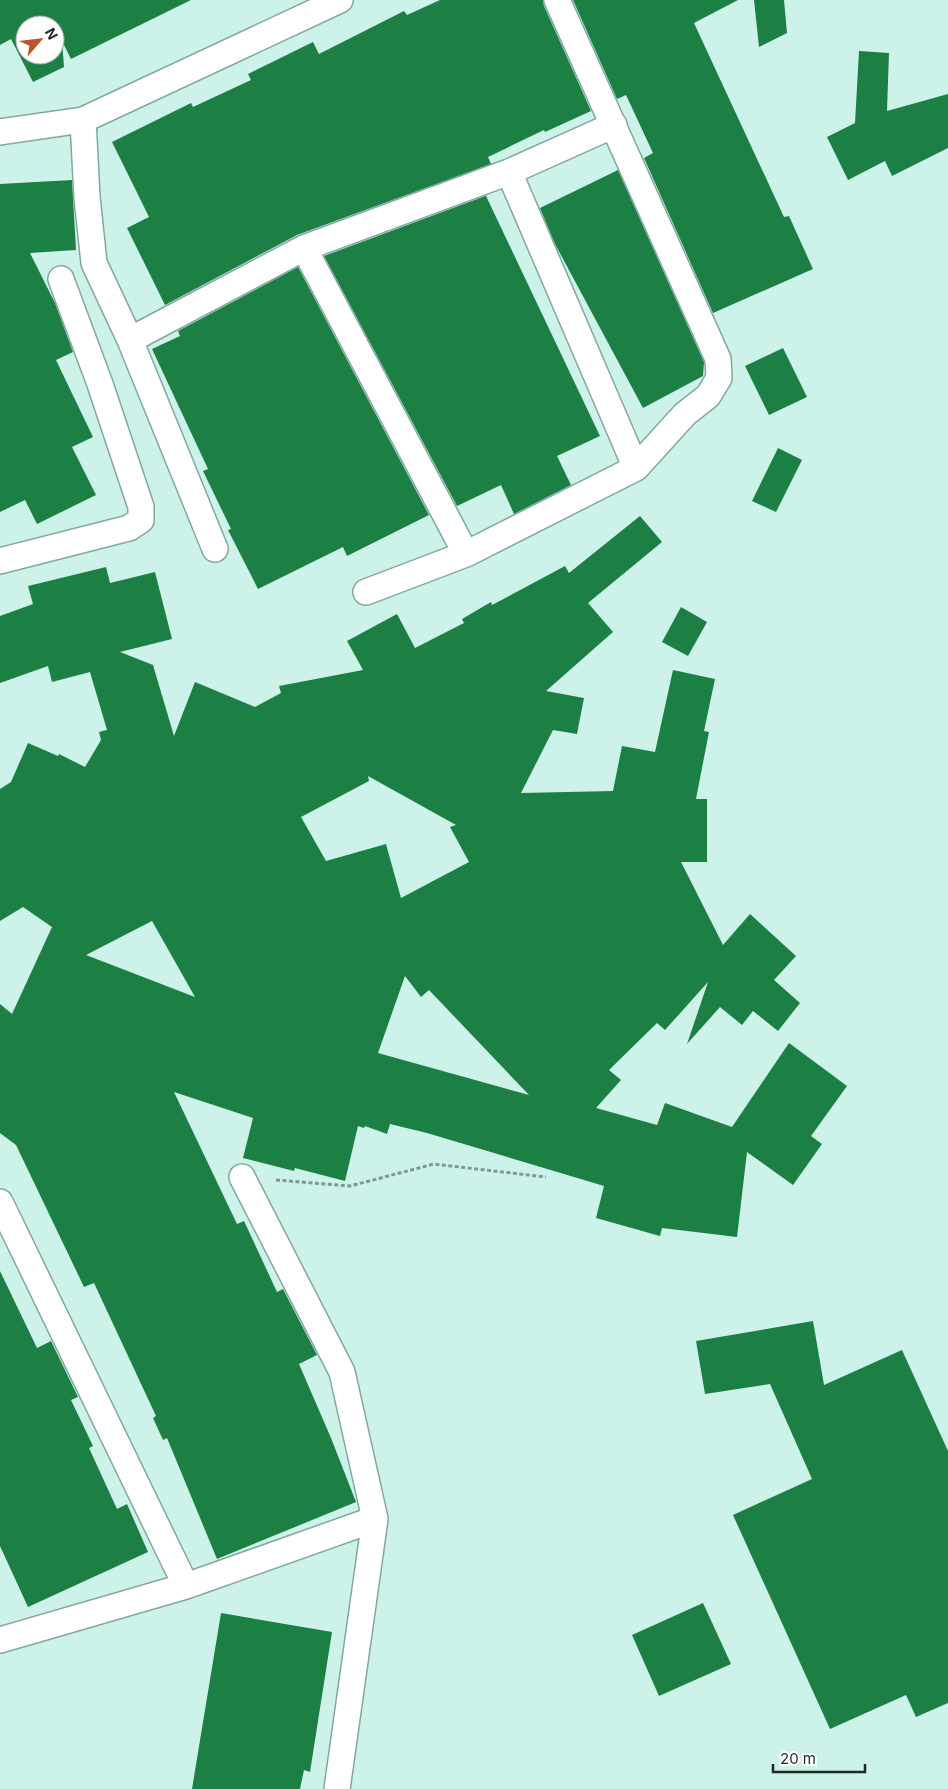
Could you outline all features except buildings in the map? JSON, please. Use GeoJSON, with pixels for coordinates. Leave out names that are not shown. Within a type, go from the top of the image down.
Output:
{"type":"FeatureCollection","features":[{"type":"Feature","properties":{"kind":"street"},"geometry":{"type":"LineString","coordinates":[[0,132],[83,120],[340,0]]}},
{"type":"Feature","properties":{"kind":"street"},"geometry":{"type":"LineString","coordinates":[[366,592],[466,554],[636,468],[685,414],[708,396],[719,378],[718,359],[557,0]]}},
{"type":"Feature","properties":{"kind":"street"},"geometry":{"type":"LineString","coordinates":[[83,120],[86,197],[94,263],[130,340],[215,549]]}},
{"type":"Feature","properties":{"kind":"street"},"geometry":{"type":"LineString","coordinates":[[130,340],[304,248],[509,172],[614,125]]}},
{"type":"Feature","properties":{"kind":"street"},"geometry":{"type":"LineString","coordinates":[[509,172],[636,468]]}},
{"type":"Feature","properties":{"kind":"street"},"geometry":{"type":"LineString","coordinates":[[304,248],[466,554]]}},
{"type":"Feature","properties":{"kind":"street"},"geometry":{"type":"LineString","coordinates":[[0,561],[129,528],[140,520],[141,507],[100,384],[61,279]]}},
{"type":"Feature","properties":{"kind":"street"},"geometry":{"type":"LineString","coordinates":[[242,1177],[342,1372],[375,1518],[337,1789]]}},
{"type":"Feature","properties":{"kind":"street"},"geometry":{"type":"LineString","coordinates":[[0,1202],[186,1586]]}},
{"type":"Feature","properties":{"kind":"street"},"geometry":{"type":"LineString","coordinates":[[0,1640],[186,1586],[375,1518]]}},
{"type":"Feature","properties":{"kind":"path"},"geometry":{"type":"LineString","coordinates":[[242,1177],[350,1186],[434,1164],[546,1177]]}}]}
